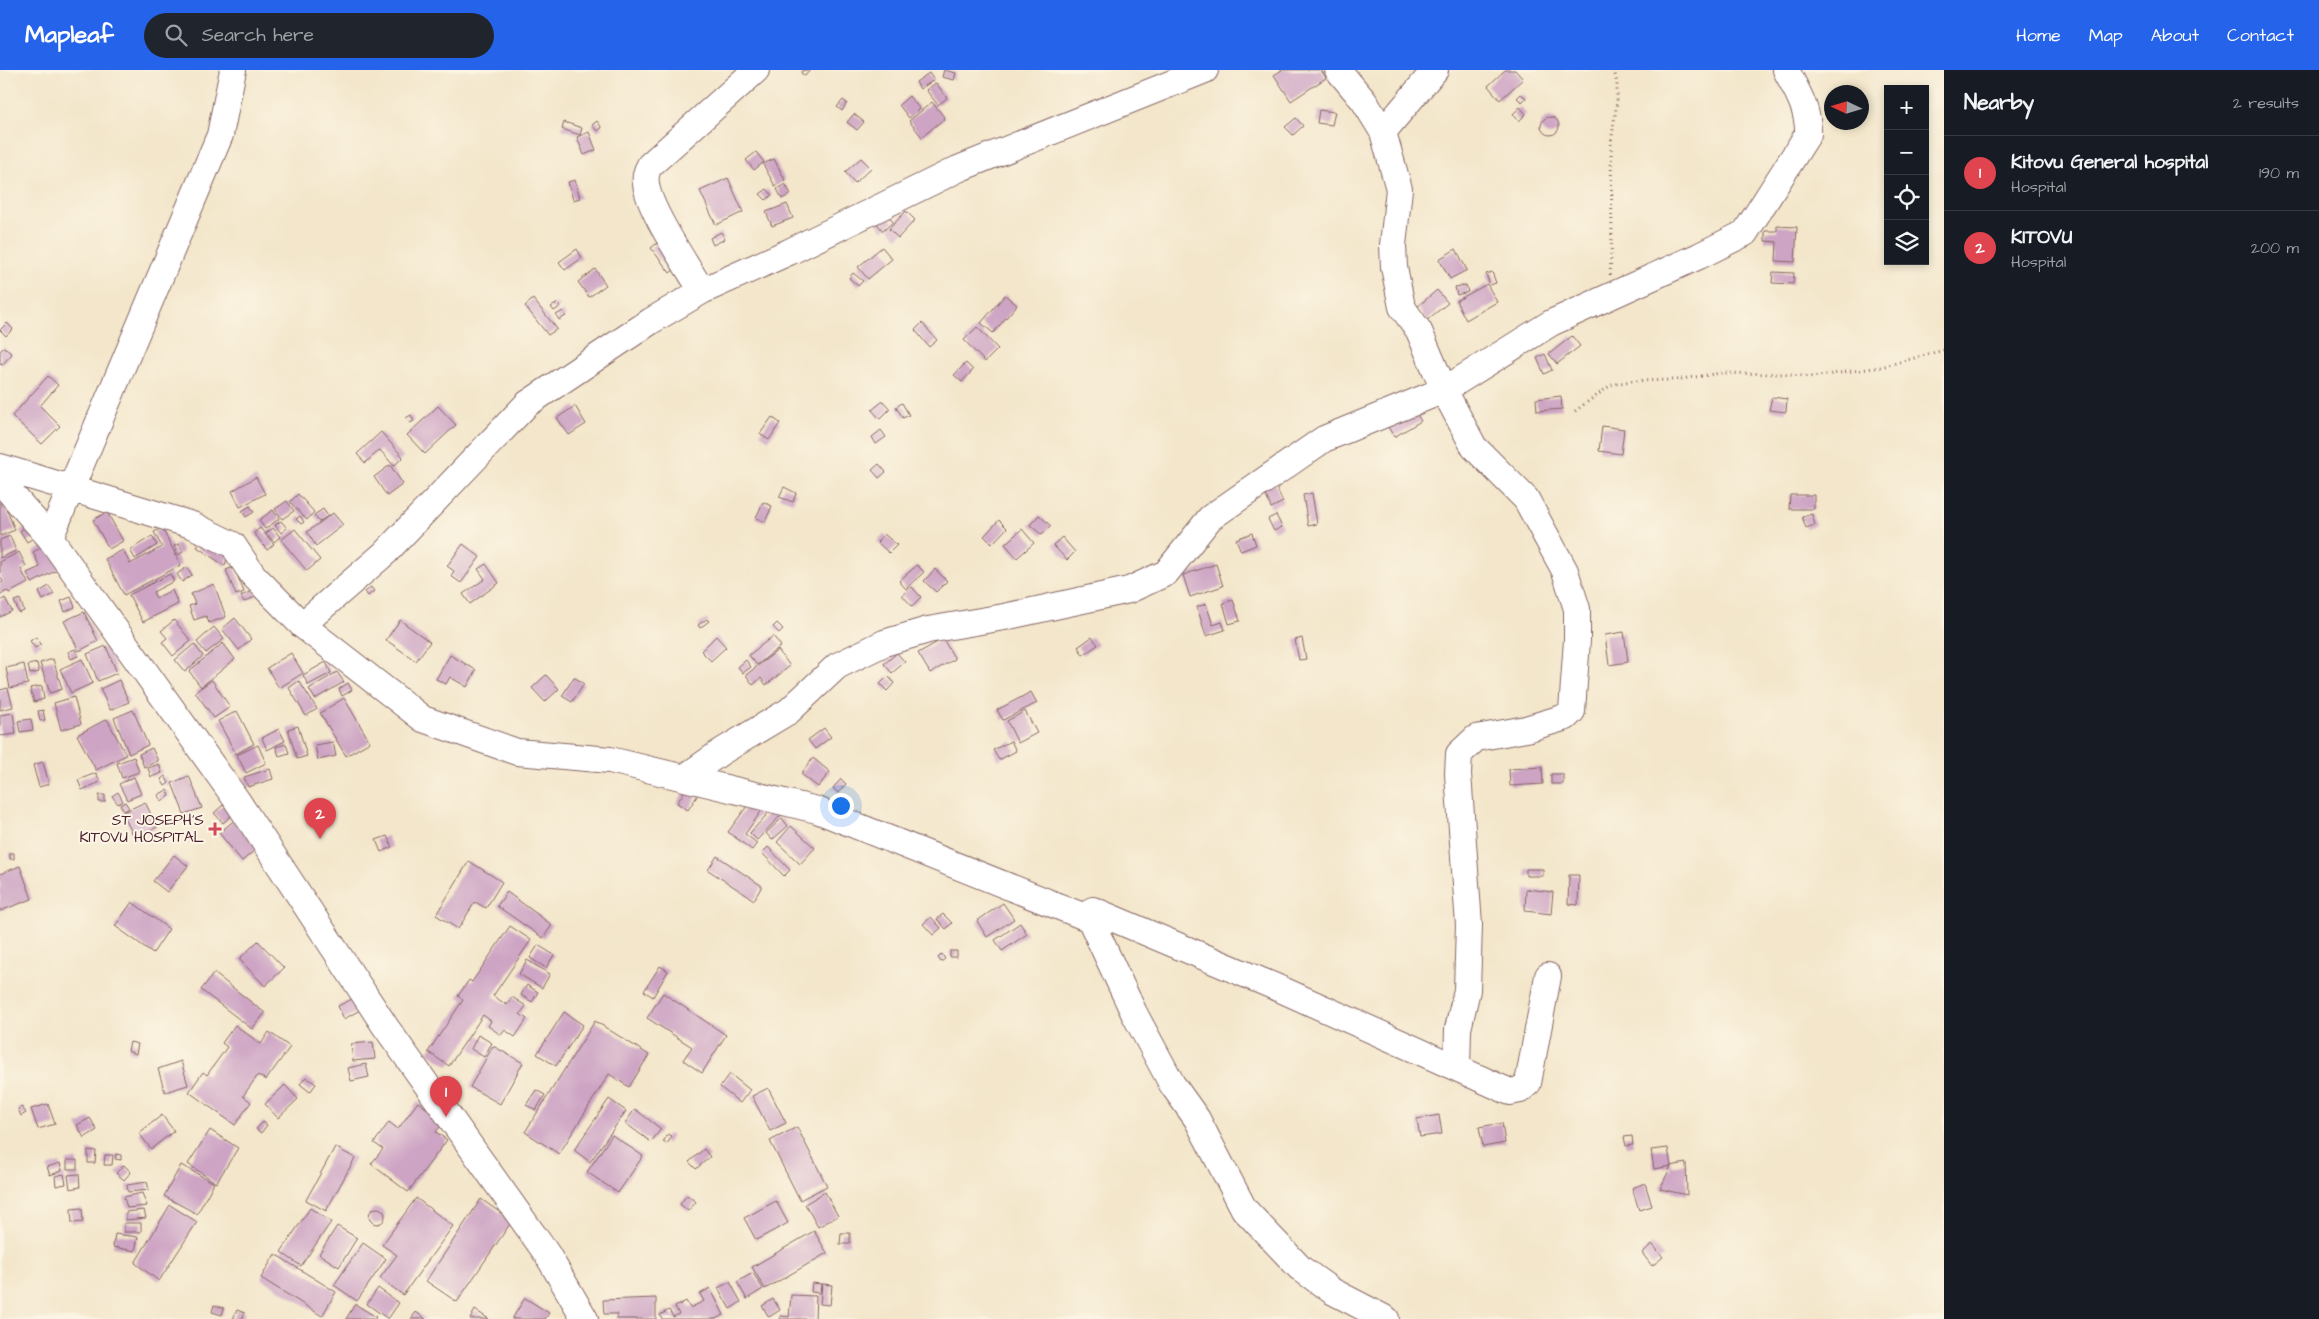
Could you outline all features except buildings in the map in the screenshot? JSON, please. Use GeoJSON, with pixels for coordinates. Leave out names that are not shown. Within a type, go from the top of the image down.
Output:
{"type":"FeatureCollection","features":[{"type":"Feature","properties":{"kind":"street"},"geometry":{"type":"LineString","coordinates":[[50,538],[220,135],[233,70]]}},
{"type":"Feature","properties":{"kind":"street"},"geometry":{"type":"LineString","coordinates":[[702,291],[654,208],[646,185],[645,174],[650,165],[756,70]]}},
{"type":"Feature","properties":{"kind":"street"},"geometry":{"type":"LineString","coordinates":[[302,625],[385,553],[527,404],[651,321],[702,291],[789,252],[958,169],[1205,70]]}},
{"type":"Feature","properties":{"kind":"street"},"geometry":{"type":"LineString","coordinates":[[1338,70],[1364,101],[1383,132],[1400,189],[1394,245],[1394,267],[1402,307],[1419,331],[1444,390],[1474,446],[1526,499],[1565,571],[1577,609],[1572,711],[1566,716],[1526,729],[1476,738],[1459,754],[1458,774],[1469,925],[1467,990],[1458,1029],[1457,1068]]}},
{"type":"Feature","properties":{"kind":"street"},"geometry":{"type":"LineString","coordinates":[[1383,132],[1435,70]]}},
{"type":"Feature","properties":{"kind":"street"},"geometry":{"type":"LineString","coordinates":[[684,778],[721,752],[790,711],[837,666],[884,643],[928,630],[1004,617],[1129,590],[1166,573],[1210,518],[1324,439],[1444,390],[1551,323],[1609,295],[1699,256],[1745,233],[1808,134],[1808,122],[1803,102],[1786,70]]}},
{"type":"Feature","properties":{"kind":"street"},"geometry":{"type":"LineString","coordinates":[[0,467],[192,525],[233,545],[253,575],[302,625],[423,720],[517,752],[610,760],[817,810],[1090,919],[1134,1013],[1168,1076],[1197,1119],[1244,1209],[1300,1268],[1332,1291],[1386,1319]]}},
{"type":"Feature","properties":{"kind":"street"},"geometry":{"type":"LineString","coordinates":[[0,481],[50,538],[236,799],[385,1026],[547,1254],[584,1319]]}},
{"type":"Feature","properties":{"kind":"street"},"geometry":{"type":"LineString","coordinates":[[1090,919],[1094,910],[1278,988],[1510,1092],[1520,1090],[1528,1083],[1548,976]]}},
{"type":"Feature","properties":{"kind":"path"},"geometry":{"type":"LineString","coordinates":[[1609,295],[1612,238],[1611,143],[1617,101],[1617,83],[1614,70]]}},
{"type":"Feature","properties":{"kind":"path"},"geometry":{"type":"LineString","coordinates":[[1575,411],[1611,385],[1631,380],[1675,380],[1721,373],[1781,374],[1812,377],[1881,367],[1944,350]]}},
{"type":"Feature","properties":{"kind":"place","name":"ST JOSEPH'S KITOVU HOSPITAL"},"geometry":{"type":"Point","coordinates":[215,829]}},
{"type":"Feature","properties":{"kind":"place","name":"KITOVU"},"geometry":{"type":"Point","coordinates":[320,839]}},
{"type":"Feature","properties":{"kind":"place","name":"Kitovu General hospital"},"geometry":{"type":"Point","coordinates":[446,1117]}}]}
